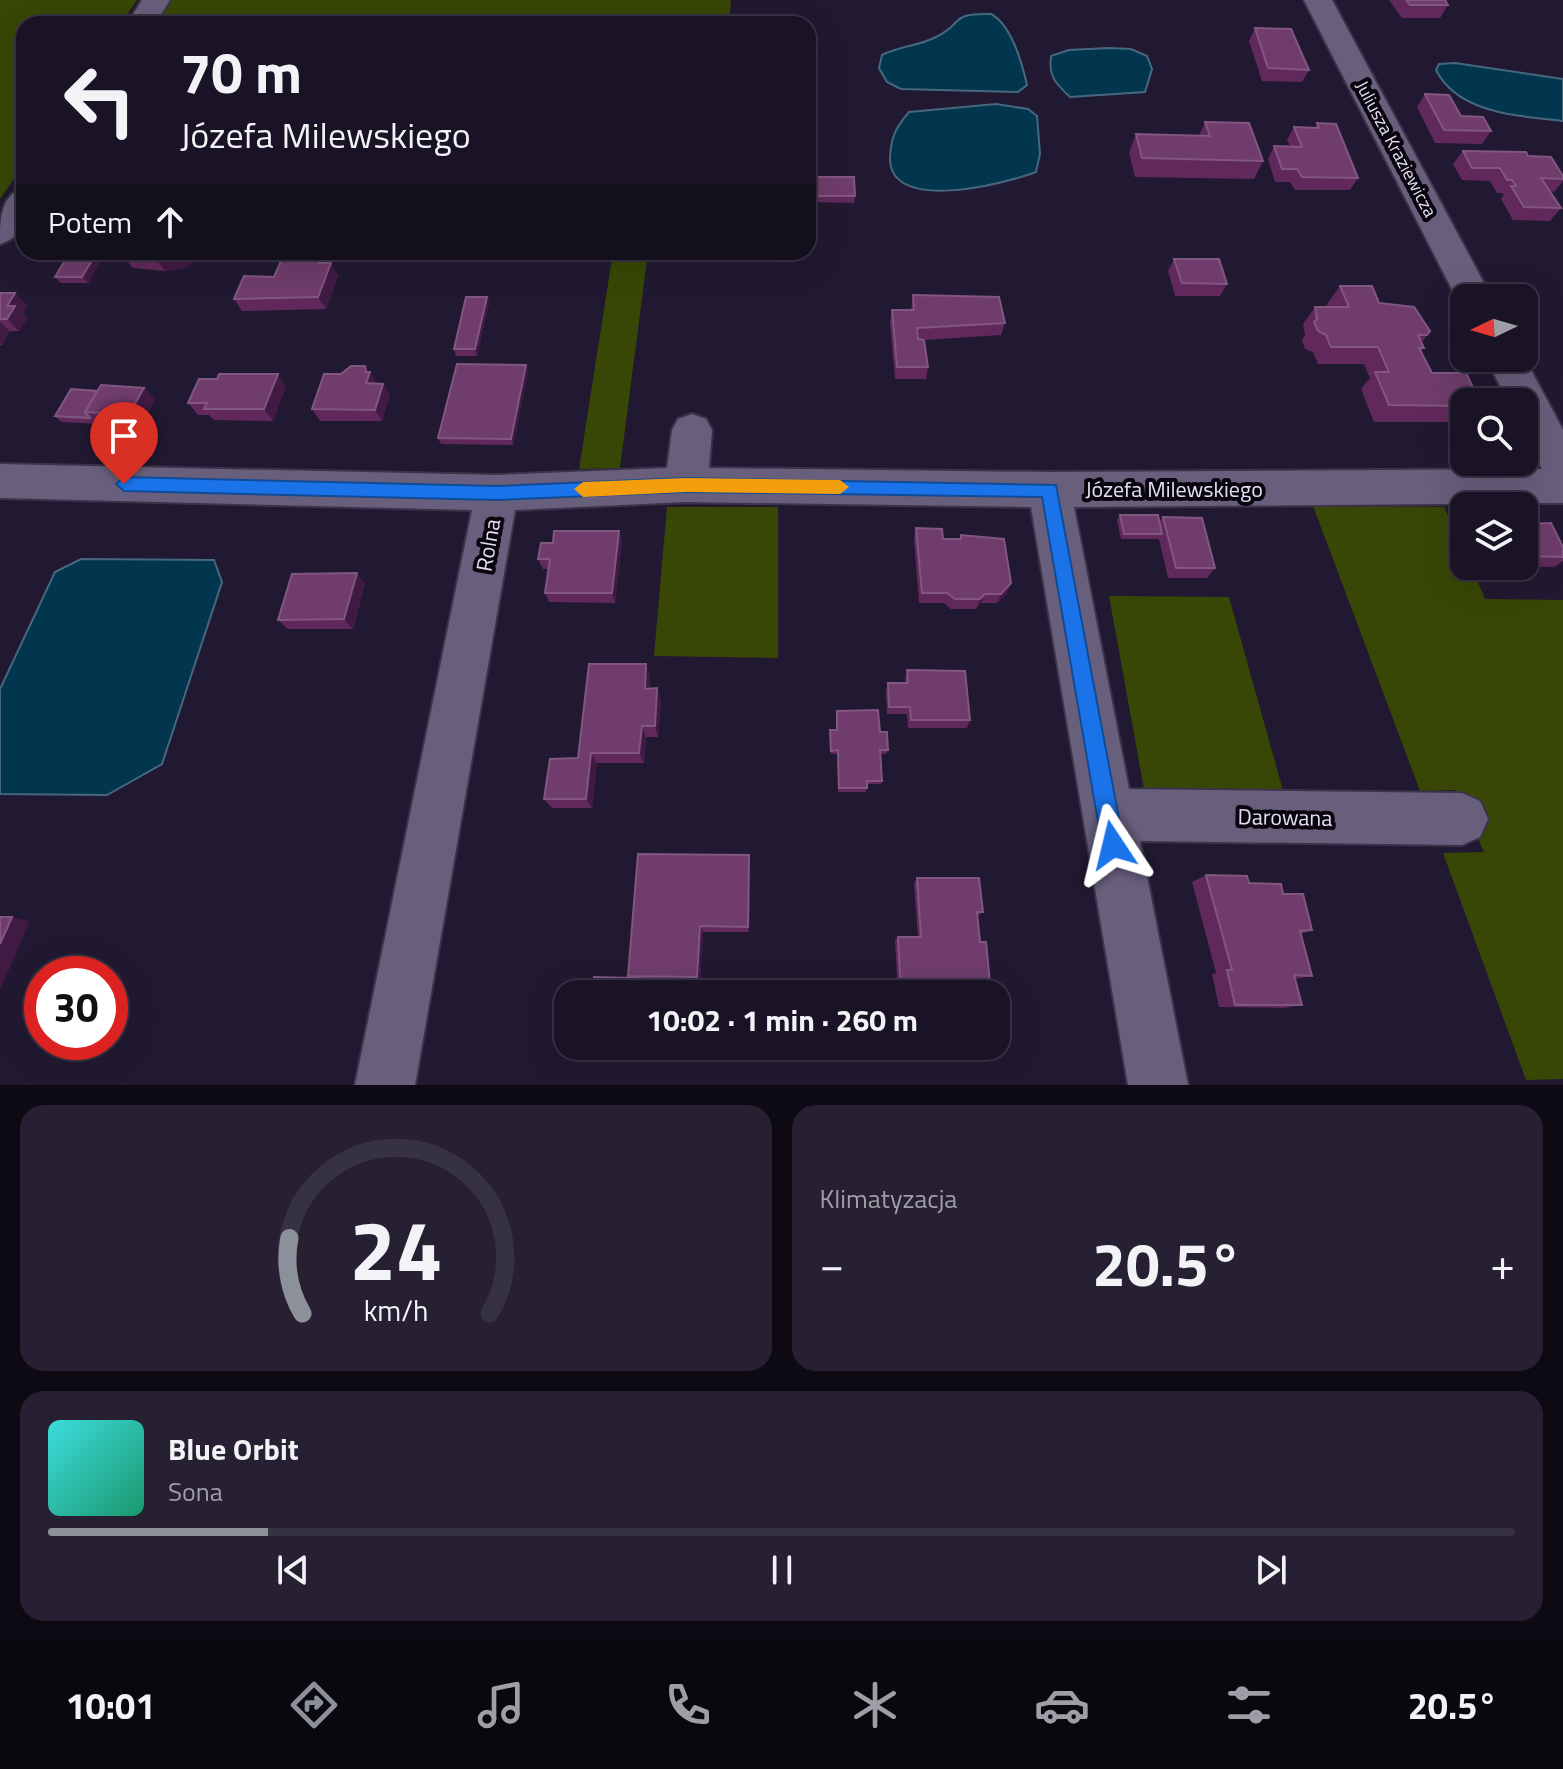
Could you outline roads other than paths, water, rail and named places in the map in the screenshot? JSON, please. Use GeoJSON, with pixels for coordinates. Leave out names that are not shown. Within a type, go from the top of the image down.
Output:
{"type":"FeatureCollection","features":[{"type":"Feature","properties":{"kind":"street","name":"Juliusza Kraziewicza"},"geometry":{"type":"LineString","coordinates":[[1318,0],[1467,284]]}},
{"type":"Feature","properties":{"kind":"street"},"geometry":{"type":"LineString","coordinates":[[0,232],[16,210]]}},
{"type":"Feature","properties":{"kind":"street"},"geometry":{"type":"LineString","coordinates":[[1512,372],[1563,469]]}},
{"type":"Feature","properties":{"kind":"street"},"geometry":{"type":"LineString","coordinates":[[686,485],[692,430]]}},
{"type":"Feature","properties":{"kind":"street","name":"Rolna"},"geometry":{"type":"LineString","coordinates":[[0,481],[497,493],[385,1085]]}},
{"type":"Feature","properties":{"kind":"street","name":"Józefa Milewskiego"},"geometry":{"type":"LineString","coordinates":[[497,493],[686,485],[1049,490],[1563,486]]}},
{"type":"Feature","properties":{"kind":"street"},"geometry":{"type":"LineString","coordinates":[[1049,490],[1158,1085]]}},
{"type":"Feature","properties":{"kind":"street","name":"Darowana"},"geometry":{"type":"LineString","coordinates":[[1107,815],[1462,819]]}},
{"type":"Feature","properties":{"kind":"water"},"geometry":{"type":"Polygon","coordinates":[[[991,14],[1005,27],[1019,56],[1027,85],[1018,92],[901,89],[887,82],[879,68],[882,55],[936,37],[962,17],[991,14]]]}},
{"type":"Feature","properties":{"kind":"water"},"geometry":{"type":"Polygon","coordinates":[[[1131,49],[1147,56],[1152,69],[1145,92],[1070,97],[1054,79],[1051,56],[1069,50],[1131,49]]]}},
{"type":"Feature","properties":{"kind":"water"},"geometry":{"type":"Polygon","coordinates":[[[1455,63],[1563,79],[1563,121],[1492,110],[1459,96],[1446,85],[1436,70],[1439,64],[1455,63]]]}},
{"type":"Feature","properties":{"kind":"water"},"geometry":{"type":"Polygon","coordinates":[[[996,104],[1028,109],[1037,116],[1040,154],[1036,172],[999,183],[950,190],[927,190],[907,185],[894,175],[890,157],[893,138],[909,112],[996,104]]]}},
{"type":"Feature","properties":{"kind":"water"},"geometry":{"type":"Polygon","coordinates":[[[81,559],[214,560],[222,582],[162,764],[107,795],[0,794],[0,689],[55,572],[81,559]]]}}]}
